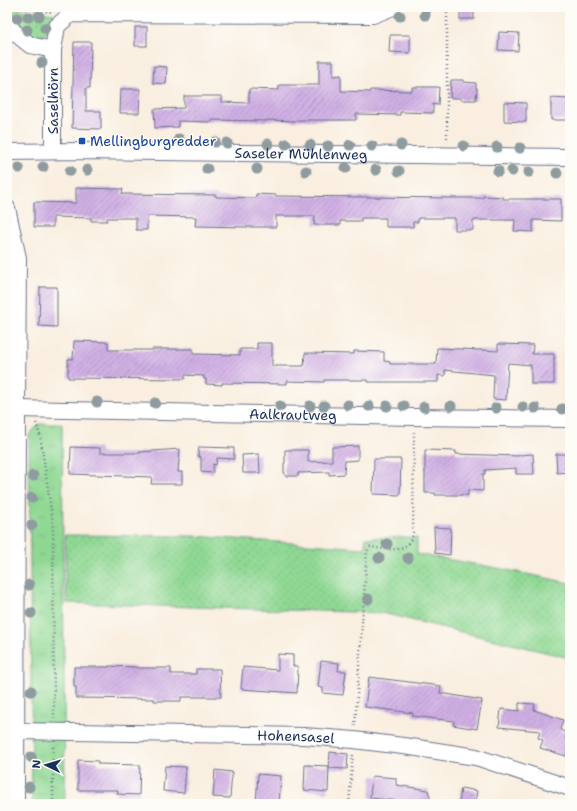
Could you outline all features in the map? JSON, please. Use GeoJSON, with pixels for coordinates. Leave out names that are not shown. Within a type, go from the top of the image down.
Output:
{"type":"FeatureCollection","features":[{"type":"Feature","properties":{"kind":"street"},"geometry":{"type":"LineString","coordinates":[[71,14],[373,15],[393,7]]}},
{"type":"Feature","properties":{"kind":"street","name":"Saselhörn"},"geometry":{"type":"LineString","coordinates":[[53,151],[53,50],[57,26],[71,14]]}},
{"type":"Feature","properties":{"kind":"street","name":"Saselhörn"},"geometry":{"type":"LineString","coordinates":[[7,22],[14,32],[30,45],[53,50]]}},
{"type":"Feature","properties":{"kind":"street","name":"Saseler Mühlenweg"},"geometry":{"type":"LineString","coordinates":[[7,152],[53,151],[570,158]]}},
{"type":"Feature","properties":{"kind":"street"},"geometry":{"type":"LineString","coordinates":[[7,208],[18,258],[24,409],[16,731],[16,804]]}},
{"type":"Feature","properties":{"kind":"street","name":"Aalkrautweg"},"geometry":{"type":"LineString","coordinates":[[24,409],[570,419]]}},
{"type":"Feature","properties":{"kind":"street","name":"Hohensasel"},"geometry":{"type":"LineString","coordinates":[[16,731],[304,736],[354,740],[476,757],[570,788]]}},
{"type":"Feature","properties":{"kind":"path"},"geometry":{"type":"LineString","coordinates":[[7,7],[71,14]]}},
{"type":"Feature","properties":{"kind":"path"},"geometry":{"type":"LineString","coordinates":[[447,7],[447,156]]}},
{"type":"Feature","properties":{"kind":"path"},"geometry":{"type":"LineString","coordinates":[[24,409],[40,435],[53,523],[53,804]]}},
{"type":"Feature","properties":{"kind":"path"},"geometry":{"type":"LineString","coordinates":[[349,804],[367,551],[370,547],[401,548],[407,545],[411,540],[414,417]]}},
{"type":"Feature","properties":{"kind":"green space"},"geometry":{"type":"Polygon","coordinates":[[[7,8],[55,14],[48,32],[34,40],[19,30],[7,8]]]}},
{"type":"Feature","properties":{"kind":"green space"},"geometry":{"type":"Polygon","coordinates":[[[39,424],[62,424],[65,804],[32,804],[29,435],[39,424]]]}},
{"type":"Feature","properties":{"kind":"green space"},"geometry":{"type":"Polygon","coordinates":[[[65,535],[193,536],[364,548],[366,538],[417,538],[417,554],[503,569],[570,583],[570,658],[382,613],[66,603],[65,535]]]}},
{"type":"Feature","properties":{"kind":"building"},"geometry":{"type":"Polygon","coordinates":[[[460,7],[474,7],[474,19],[460,19],[460,7]]]}},
{"type":"Feature","properties":{"kind":"building"},"geometry":{"type":"Polygon","coordinates":[[[135,27],[147,27],[147,46],[135,46],[135,27]]]}},
{"type":"Feature","properties":{"kind":"building"},"geometry":{"type":"Polygon","coordinates":[[[499,32],[519,33],[518,51],[498,50],[499,32]]]}},
{"type":"Feature","properties":{"kind":"building"},"geometry":{"type":"Polygon","coordinates":[[[390,35],[410,35],[410,53],[389,52],[390,35]]]}},
{"type":"Feature","properties":{"kind":"building"},"geometry":{"type":"Polygon","coordinates":[[[74,42],[91,42],[90,88],[86,88],[86,111],[101,111],[101,129],[72,128],[74,42]]]}},
{"type":"Feature","properties":{"kind":"building"},"geometry":{"type":"Polygon","coordinates":[[[319,61],[333,61],[333,76],[341,75],[341,91],[412,91],[412,87],[439,87],[438,105],[433,104],[433,113],[400,112],[400,115],[356,114],[356,120],[178,121],[178,127],[155,128],[154,109],[184,108],[184,96],[222,96],[222,102],[249,103],[249,89],[279,90],[279,85],[319,85],[319,61]]]}},
{"type":"Feature","properties":{"kind":"building"},"geometry":{"type":"Polygon","coordinates":[[[154,66],[167,67],[166,84],[153,83],[154,66]]]}},
{"type":"Feature","properties":{"kind":"building"},"geometry":{"type":"Polygon","coordinates":[[[451,80],[463,80],[463,82],[476,83],[476,100],[450,98],[451,80]]]}},
{"type":"Feature","properties":{"kind":"building"},"geometry":{"type":"Polygon","coordinates":[[[121,89],[140,89],[139,113],[120,113],[121,89]]]}},
{"type":"Feature","properties":{"kind":"building"},"geometry":{"type":"Polygon","coordinates":[[[551,98],[570,99],[570,120],[551,120],[551,98]]]}},
{"type":"Feature","properties":{"kind":"building"},"geometry":{"type":"Polygon","coordinates":[[[504,102],[526,103],[526,122],[504,121],[504,102]]]}},
{"type":"Feature","properties":{"kind":"building"},"geometry":{"type":"Polygon","coordinates":[[[76,188],[123,189],[122,194],[216,195],[216,197],[256,198],[256,194],[276,196],[452,198],[483,198],[483,196],[503,197],[503,199],[561,199],[561,221],[533,220],[533,232],[514,231],[515,220],[473,220],[473,230],[455,230],[455,218],[418,218],[418,222],[413,222],[413,227],[386,227],[386,218],[361,218],[361,221],[340,221],[340,225],[314,225],[315,216],[276,216],[276,227],[195,226],[196,217],[147,216],[147,230],[136,230],[136,218],[107,218],[107,221],[91,221],[91,218],[53,217],[53,227],[34,227],[34,202],[76,203],[76,188]]]}},
{"type":"Feature","properties":{"kind":"building"},"geometry":{"type":"Polygon","coordinates":[[[40,287],[57,287],[57,327],[39,326],[40,287]]]}},
{"type":"Feature","properties":{"kind":"building"},"geometry":{"type":"Polygon","coordinates":[[[74,341],[108,342],[108,350],[193,349],[193,354],[240,355],[240,349],[257,349],[257,343],[272,343],[272,366],[304,366],[305,353],[354,354],[354,351],[384,352],[384,361],[390,362],[390,364],[436,364],[437,348],[498,351],[498,344],[533,345],[532,354],[554,354],[554,384],[531,384],[531,365],[508,363],[506,400],[493,399],[494,375],[445,370],[445,376],[438,375],[438,382],[368,382],[368,380],[324,380],[324,382],[287,381],[287,384],[222,383],[222,385],[206,384],[206,379],[204,379],[204,376],[185,375],[185,379],[68,378],[68,359],[73,359],[74,341]]]}},
{"type":"Feature","properties":{"kind":"building"},"geometry":{"type":"Polygon","coordinates":[[[358,446],[358,460],[345,461],[344,474],[329,475],[329,472],[298,473],[298,476],[285,476],[285,450],[308,450],[308,462],[332,461],[332,447],[358,446]]]}},
{"type":"Feature","properties":{"kind":"building"},"geometry":{"type":"Polygon","coordinates":[[[71,447],[100,448],[100,453],[140,453],[180,449],[178,472],[182,472],[182,484],[151,484],[152,477],[70,474],[71,447]]]}},
{"type":"Feature","properties":{"kind":"building"},"geometry":{"type":"Polygon","coordinates":[[[199,447],[234,448],[234,459],[217,458],[216,465],[213,464],[213,473],[201,472],[201,457],[198,456],[199,447]]]}},
{"type":"Feature","properties":{"kind":"building"},"geometry":{"type":"Polygon","coordinates":[[[425,450],[456,451],[456,454],[519,456],[533,454],[534,474],[516,474],[516,468],[485,470],[485,474],[483,474],[483,491],[468,490],[468,495],[435,495],[435,493],[425,493],[425,450]]]}},
{"type":"Feature","properties":{"kind":"building"},"geometry":{"type":"Polygon","coordinates":[[[259,454],[260,473],[243,473],[242,455],[259,454]]]}},
{"type":"Feature","properties":{"kind":"building"},"geometry":{"type":"Polygon","coordinates":[[[556,454],[570,454],[570,472],[557,473],[556,454]]]}},
{"type":"Feature","properties":{"kind":"building"},"geometry":{"type":"Polygon","coordinates":[[[374,459],[401,459],[400,495],[373,494],[374,459]]]}},
{"type":"Feature","properties":{"kind":"building"},"geometry":{"type":"Polygon","coordinates":[[[434,527],[451,528],[450,555],[435,553],[434,527]]]}},
{"type":"Feature","properties":{"kind":"building"},"geometry":{"type":"Polygon","coordinates":[[[278,654],[293,655],[293,666],[298,666],[297,693],[241,689],[243,667],[278,670],[278,654]]]}},
{"type":"Feature","properties":{"kind":"building"},"geometry":{"type":"Polygon","coordinates":[[[321,661],[339,663],[338,671],[346,671],[343,695],[323,693],[323,688],[318,687],[321,661]]]}},
{"type":"Feature","properties":{"kind":"building"},"geometry":{"type":"Polygon","coordinates":[[[109,666],[171,668],[171,674],[196,674],[196,669],[220,669],[221,697],[181,697],[181,701],[154,701],[154,699],[76,698],[76,687],[74,687],[74,667],[109,666]]]}},
{"type":"Feature","properties":{"kind":"building"},"geometry":{"type":"Polygon","coordinates":[[[369,677],[441,686],[440,693],[482,700],[477,729],[453,725],[454,721],[413,716],[413,713],[365,707],[369,677]]]}},
{"type":"Feature","properties":{"kind":"building"},"geometry":{"type":"Polygon","coordinates":[[[519,703],[535,704],[534,710],[563,720],[560,730],[567,733],[565,739],[570,741],[566,756],[540,748],[543,740],[538,738],[540,731],[499,727],[501,709],[519,711],[519,703]]]}},
{"type":"Feature","properties":{"kind":"building"},"geometry":{"type":"Polygon","coordinates":[[[330,752],[348,754],[347,769],[329,768],[330,752]]]}},
{"type":"Feature","properties":{"kind":"building"},"geometry":{"type":"Polygon","coordinates":[[[78,760],[98,761],[98,764],[140,765],[139,795],[117,794],[118,790],[78,790],[78,760]]]}},
{"type":"Feature","properties":{"kind":"building"},"geometry":{"type":"Polygon","coordinates":[[[305,765],[329,766],[328,792],[304,790],[305,765]]]}},
{"type":"Feature","properties":{"kind":"building"},"geometry":{"type":"Polygon","coordinates":[[[165,766],[186,767],[184,793],[163,791],[165,766]]]}},
{"type":"Feature","properties":{"kind":"building"},"geometry":{"type":"Polygon","coordinates":[[[215,770],[232,772],[230,798],[213,797],[215,770]]]}},
{"type":"Feature","properties":{"kind":"building"},"geometry":{"type":"Polygon","coordinates":[[[258,774],[281,776],[279,804],[256,804],[258,774]]]}},
{"type":"Feature","properties":{"kind":"building"},"geometry":{"type":"Polygon","coordinates":[[[372,776],[396,778],[396,785],[428,790],[430,797],[429,804],[408,804],[409,802],[370,798],[372,776]]]}},
{"type":"Feature","properties":{"kind":"building"},"geometry":{"type":"Polygon","coordinates":[[[461,788],[477,791],[475,804],[459,804],[461,788]]]}},
{"type":"Feature","properties":{"kind":"place","name":"Mellingburgredder"},"geometry":{"type":"Point","coordinates":[82,141]}}]}
